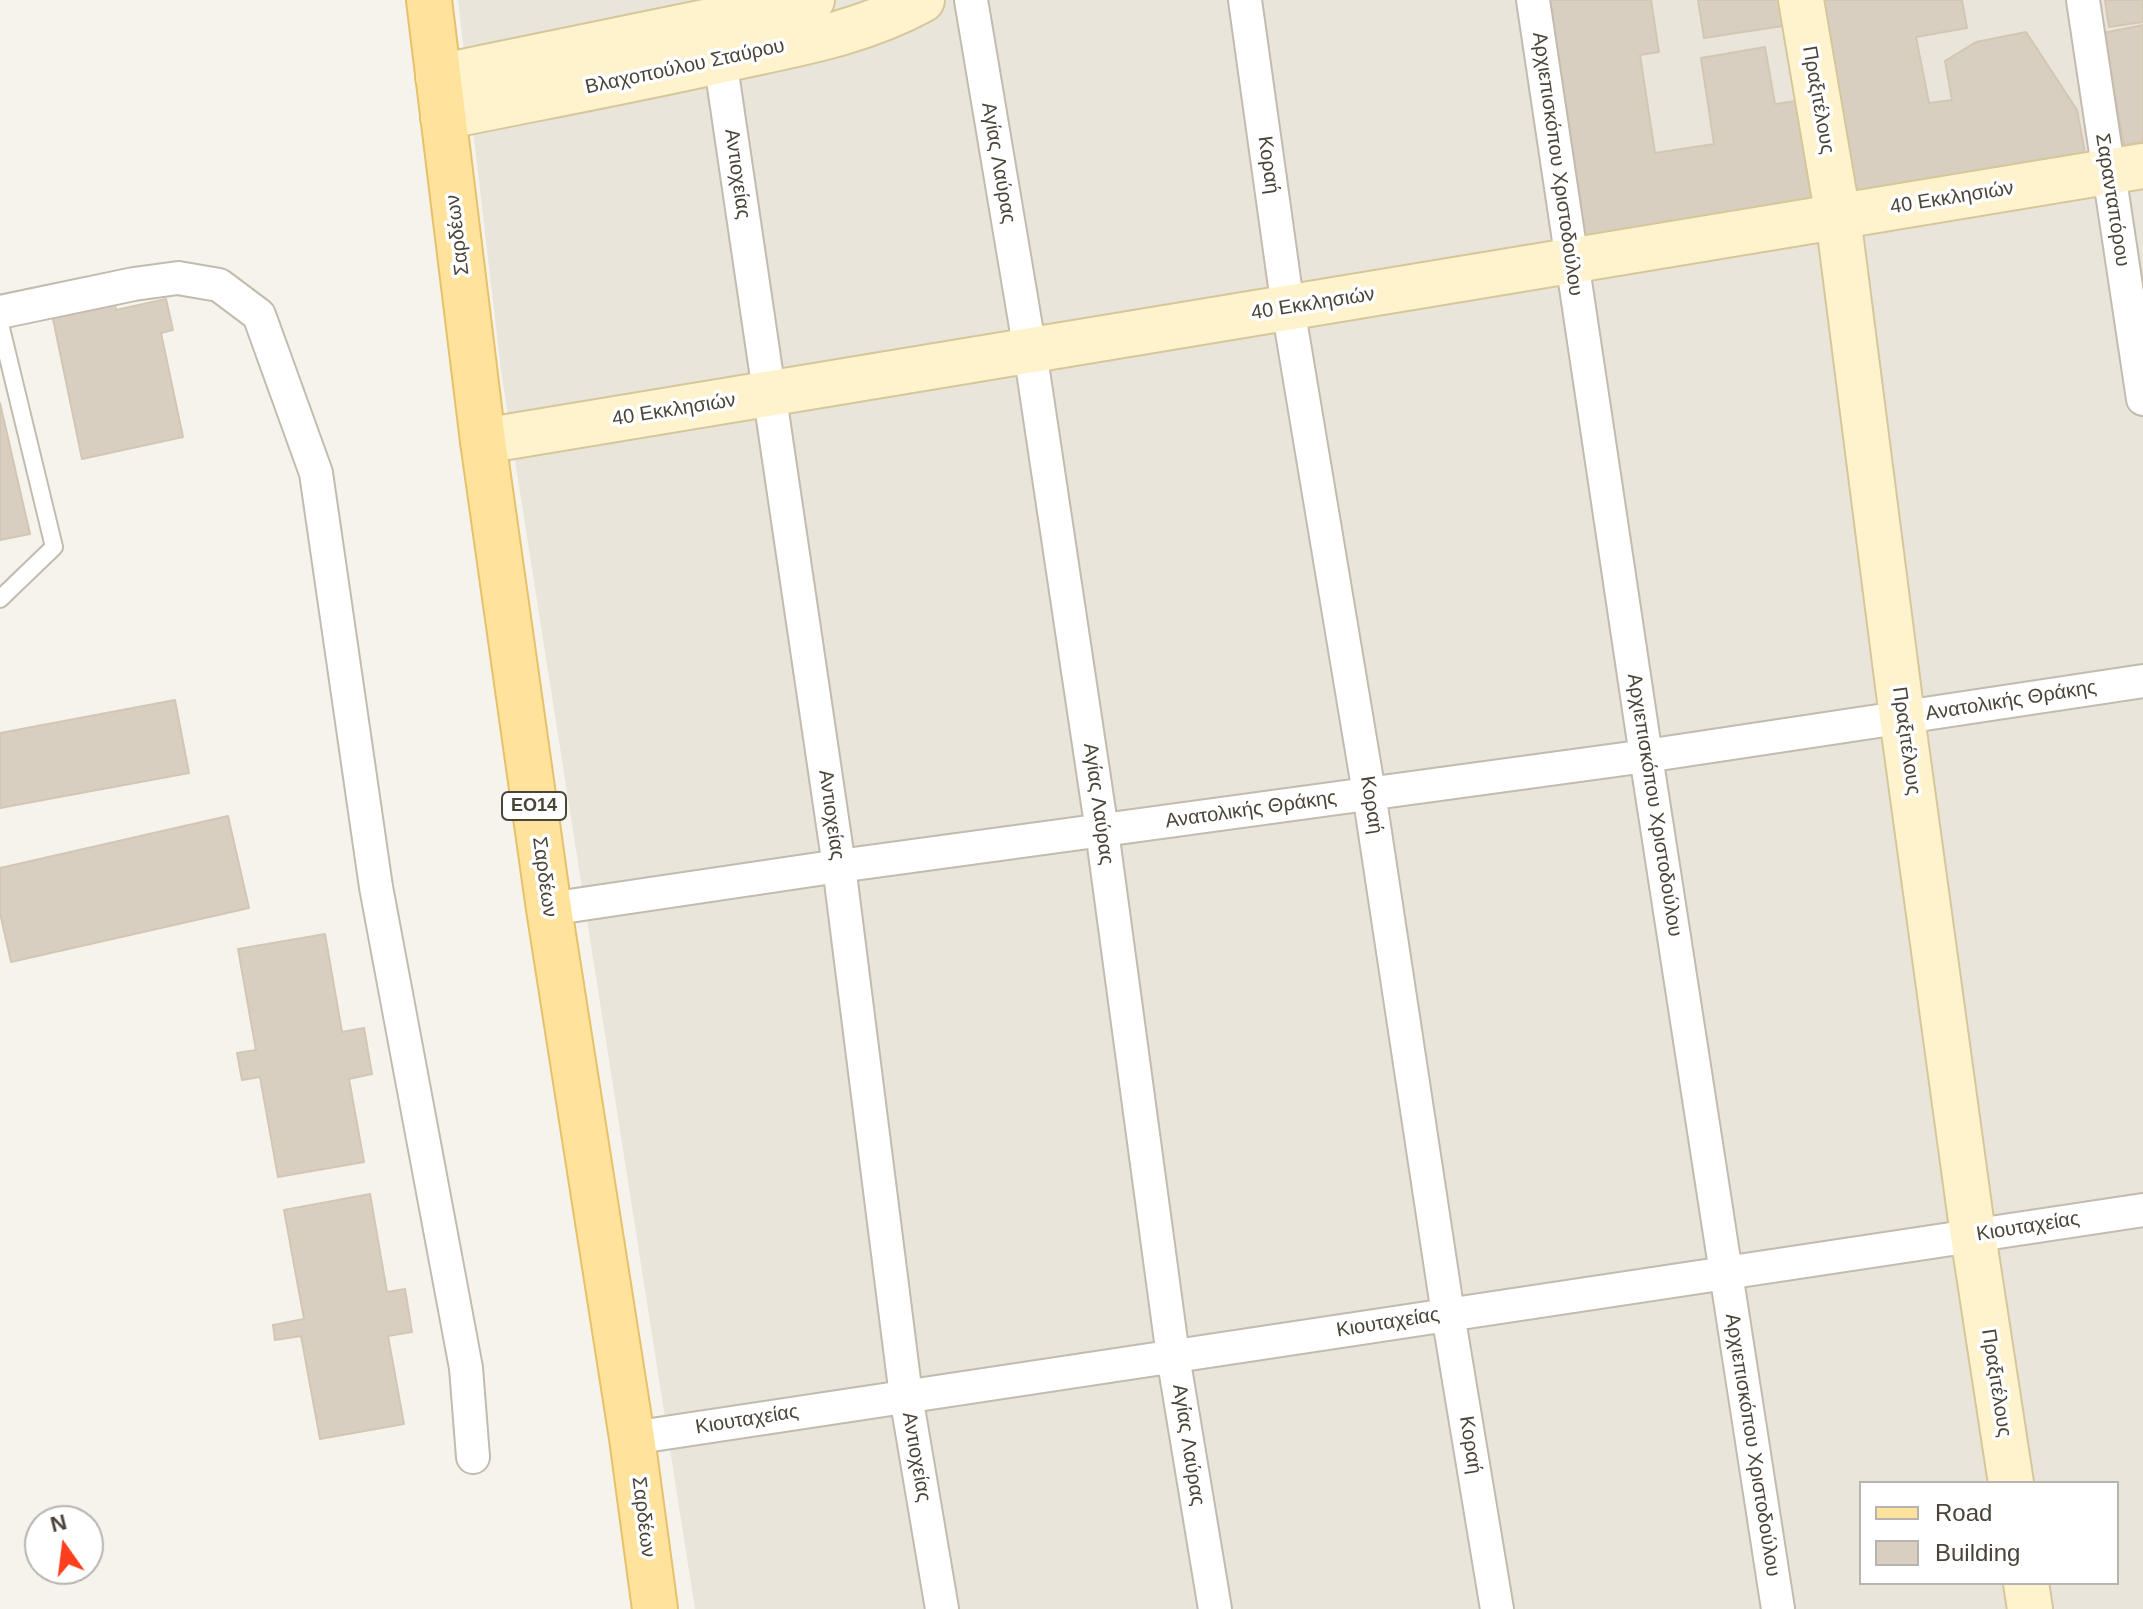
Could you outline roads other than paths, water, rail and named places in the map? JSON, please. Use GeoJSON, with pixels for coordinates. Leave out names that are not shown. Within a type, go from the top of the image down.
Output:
{"type":"FeatureCollection","features":[{"type":"Feature","properties":{"kind":"main road","name":"Σαρδέων"},"geometry":{"type":"LineString","coordinates":[[429,0],[483,441],[549,909],[632,1438],[655,1609]]}},
{"type":"Feature","properties":{"kind":"street","name":"Βλαχοπούλου Σταύρου"},"geometry":{"type":"LineString","coordinates":[[441,97],[812,0]]}},
{"type":"Feature","properties":{"kind":"street","name":"Βλαχοπούλου Σταύρου"},"geometry":{"type":"LineString","coordinates":[[715,27],[839,34],[880,21],[922,0]]}},
{"type":"Feature","properties":{"kind":"street","name":"Αγίας Λαύρας"},"geometry":{"type":"LineString","coordinates":[[971,0],[1030,351],[1102,831],[1173,1356],[1215,1609]]}},
{"type":"Feature","properties":{"kind":"street","name":"Κοραή"},"geometry":{"type":"LineString","coordinates":[[1245,0],[1288,308],[1369,793],[1448,1314],[1497,1609]]}},
{"type":"Feature","properties":{"kind":"street","name":"Αρχιεπισκόπου Χριστοδούλου"},"geometry":{"type":"LineString","coordinates":[[1533,0],[1778,1609]]}},
{"type":"Feature","properties":{"kind":"street","name":"Πραξιτέλους"},"geometry":{"type":"LineString","coordinates":[[1801,0],[1838,217],[1902,717],[1973,1235],[2011,1481]]}},
{"type":"Feature","properties":{"kind":"street","name":"Σαρανταπόρου"},"geometry":{"type":"LineString","coordinates":[[2083,0],[2126,169],[2143,399]]}},
{"type":"Feature","properties":{"kind":"street","name":"Αντιοχείας"},"geometry":{"type":"LineString","coordinates":[[715,27],[839,866],[906,1396],[942,1609]]}},
{"type":"Feature","properties":{"kind":"street","name":"40 Εκκλησιών"},"geometry":{"type":"LineString","coordinates":[[483,441],[2126,169]]}},
{"type":"Feature","properties":{"kind":"street"},"geometry":{"type":"LineString","coordinates":[[0,312],[178,278],[219,285],[259,315],[316,473],[376,887],[466,1368],[473,1457]]}},
{"type":"Feature","properties":{"kind":"street","name":"Ανατολικής Θράκης"},"geometry":{"type":"LineString","coordinates":[[549,909],[839,866],[1646,756],[2143,681]]}},
{"type":"Feature","properties":{"kind":"street","name":"Κιουταχείας"},"geometry":{"type":"LineString","coordinates":[[632,1438],[2143,1210]]}},
{"type":"Feature","properties":{"kind":"street"},"geometry":{"type":"LineString","coordinates":[[2026,1585],[2030,1609]]}},
{"type":"Feature","properties":{"kind":"lane"},"geometry":{"type":"LineString","coordinates":[[0,324],[54,547],[0,599]]}}]}
